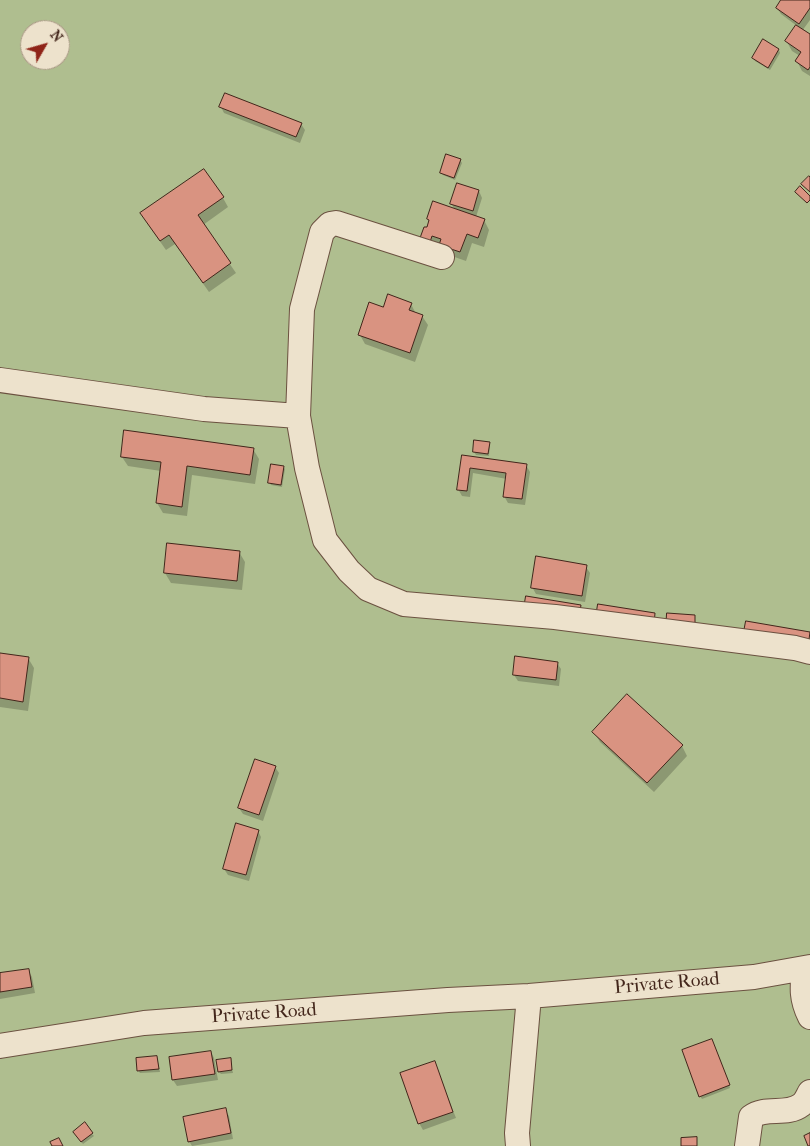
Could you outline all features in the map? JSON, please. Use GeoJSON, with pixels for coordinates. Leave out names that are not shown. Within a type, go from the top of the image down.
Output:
{"type":"FeatureCollection","features":[{"type":"Feature","properties":{"kind":"street"},"geometry":{"type":"LineString","coordinates":[[442,257],[336,223],[326,227],[322,232],[302,309],[298,416],[307,468],[325,540],[349,571],[368,589],[404,604],[602,623],[768,644],[810,652]]}},
{"type":"Feature","properties":{"kind":"street"},"geometry":{"type":"LineString","coordinates":[[0,380],[204,409],[298,416]]}},
{"type":"Feature","properties":{"kind":"street","name":"Private Road"},"geometry":{"type":"LineString","coordinates":[[0,1046],[144,1023],[448,1000],[530,996],[754,977],[807,968],[802,990],[804,1006],[810,1017]]}},
{"type":"Feature","properties":{"kind":"street"},"geometry":{"type":"LineString","coordinates":[[518,1146],[517,1133],[530,996]]}},
{"type":"Feature","properties":{"kind":"street"},"geometry":{"type":"LineString","coordinates":[[747,1146],[751,1117],[756,1113],[787,1110],[802,1105],[810,1092]]}},
{"type":"Feature","properties":{"kind":"green space"},"geometry":{"type":"Polygon","coordinates":[[[0,0],[810,0],[810,1146],[0,1146],[0,0]]]}},
{"type":"Feature","properties":{"kind":"building"},"geometry":{"type":"Polygon","coordinates":[[[781,0],[810,0],[810,8],[799,24],[776,8],[781,0]]]}},
{"type":"Feature","properties":{"kind":"building"},"geometry":{"type":"Polygon","coordinates":[[[796,25],[810,34],[810,67],[808,70],[795,61],[801,52],[785,41],[796,25]]]}},
{"type":"Feature","properties":{"kind":"building"},"geometry":{"type":"Polygon","coordinates":[[[763,39],[779,49],[768,68],[752,58],[763,39]]]}},
{"type":"Feature","properties":{"kind":"building"},"geometry":{"type":"Polygon","coordinates":[[[225,93],[302,123],[296,137],[219,107],[225,93]]]}},
{"type":"Feature","properties":{"kind":"building"},"geometry":{"type":"Polygon","coordinates":[[[446,154],[461,159],[454,178],[440,173],[446,154]]]}},
{"type":"Feature","properties":{"kind":"building"},"geometry":{"type":"Polygon","coordinates":[[[204,169],[224,197],[198,215],[231,263],[203,283],[169,235],[160,241],[140,213],[204,169]]]}},
{"type":"Feature","properties":{"kind":"building"},"geometry":{"type":"Polygon","coordinates":[[[810,177],[810,192],[801,184],[810,177]]]}},
{"type":"Feature","properties":{"kind":"building"},"geometry":{"type":"Polygon","coordinates":[[[457,183],[479,190],[473,211],[450,204],[457,183]]]}},
{"type":"Feature","properties":{"kind":"building"},"geometry":{"type":"Polygon","coordinates":[[[800,186],[810,196],[810,200],[807,203],[795,192],[800,186]]]}},
{"type":"Feature","properties":{"kind":"building"},"geometry":{"type":"Polygon","coordinates":[[[433,201],[485,219],[478,238],[467,234],[460,252],[439,245],[441,239],[432,236],[430,242],[420,238],[424,227],[427,227],[429,220],[427,219],[433,201]]]}},
{"type":"Feature","properties":{"kind":"building"},"geometry":{"type":"Polygon","coordinates":[[[388,294],[412,303],[409,310],[423,315],[410,353],[358,335],[369,302],[383,307],[388,294]]]}},
{"type":"Feature","properties":{"kind":"building"},"geometry":{"type":"Polygon","coordinates":[[[124,430],[254,448],[250,475],[187,466],[182,507],[156,503],[161,462],[121,457],[124,430]]]}},
{"type":"Feature","properties":{"kind":"building"},"geometry":{"type":"Polygon","coordinates":[[[474,440],[490,442],[488,454],[473,452],[474,440]]]}},
{"type":"Feature","properties":{"kind":"building"},"geometry":{"type":"Polygon","coordinates":[[[462,455],[527,464],[522,499],[503,497],[506,473],[470,468],[467,491],[457,490],[462,455]]]}},
{"type":"Feature","properties":{"kind":"building"},"geometry":{"type":"Polygon","coordinates":[[[271,464],[284,466],[281,485],[268,483],[271,464]]]}},
{"type":"Feature","properties":{"kind":"building"},"geometry":{"type":"Polygon","coordinates":[[[167,543],[240,551],[237,581],[164,573],[167,543]]]}},
{"type":"Feature","properties":{"kind":"building"},"geometry":{"type":"Polygon","coordinates":[[[536,556],[587,565],[582,596],[531,588],[536,556]]]}},
{"type":"Feature","properties":{"kind":"building"},"geometry":{"type":"Polygon","coordinates":[[[526,596],[581,605],[579,617],[524,608],[526,596]]]}},
{"type":"Feature","properties":{"kind":"building"},"geometry":{"type":"Polygon","coordinates":[[[598,604],[655,613],[654,625],[596,617],[598,604]]]}},
{"type":"Feature","properties":{"kind":"building"},"geometry":{"type":"Polygon","coordinates":[[[667,613],[695,615],[695,631],[666,629],[667,613]]]}},
{"type":"Feature","properties":{"kind":"building"},"geometry":{"type":"Polygon","coordinates":[[[746,621],[810,632],[808,647],[743,637],[746,621]]]}},
{"type":"Feature","properties":{"kind":"building"},"geometry":{"type":"Polygon","coordinates":[[[0,653],[29,657],[23,702],[0,698],[0,653]]]}},
{"type":"Feature","properties":{"kind":"building"},"geometry":{"type":"Polygon","coordinates":[[[515,656],[558,662],[556,680],[513,675],[515,656]]]}},
{"type":"Feature","properties":{"kind":"building"},"geometry":{"type":"Polygon","coordinates":[[[627,694],[683,745],[647,783],[592,732],[627,694]]]}},
{"type":"Feature","properties":{"kind":"building"},"geometry":{"type":"Polygon","coordinates":[[[255,759],[276,766],[259,815],[238,808],[255,759]]]}},
{"type":"Feature","properties":{"kind":"building"},"geometry":{"type":"Polygon","coordinates":[[[236,823],[259,830],[246,875],[223,869],[236,823]]]}},
{"type":"Feature","properties":{"kind":"building"},"geometry":{"type":"Polygon","coordinates":[[[29,969],[32,987],[0,992],[0,973],[29,969]]]}},
{"type":"Feature","properties":{"kind":"building"},"geometry":{"type":"Polygon","coordinates":[[[712,1039],[730,1085],[699,1097],[682,1050],[712,1039]]]}},
{"type":"Feature","properties":{"kind":"building"},"geometry":{"type":"Polygon","coordinates":[[[211,1051],[215,1074],[172,1080],[169,1057],[211,1051]]]}},
{"type":"Feature","properties":{"kind":"building"},"geometry":{"type":"Polygon","coordinates":[[[157,1056],[159,1069],[137,1071],[136,1058],[157,1056]]]}},
{"type":"Feature","properties":{"kind":"building"},"geometry":{"type":"Polygon","coordinates":[[[231,1058],[232,1070],[218,1072],[216,1060],[231,1058]]]}},
{"type":"Feature","properties":{"kind":"building"},"geometry":{"type":"Polygon","coordinates":[[[435,1061],[453,1112],[418,1124],[400,1073],[435,1061]]]}},
{"type":"Feature","properties":{"kind":"building"},"geometry":{"type":"Polygon","coordinates":[[[226,1108],[231,1133],[188,1142],[183,1117],[226,1108]]]}},
{"type":"Feature","properties":{"kind":"building"},"geometry":{"type":"Polygon","coordinates":[[[85,1122],[93,1133],[81,1142],[73,1132],[85,1122]]]}},
{"type":"Feature","properties":{"kind":"building"},"geometry":{"type":"Polygon","coordinates":[[[810,1133],[810,1146],[808,1146],[804,1136],[810,1133]]]}},
{"type":"Feature","properties":{"kind":"building"},"geometry":{"type":"Polygon","coordinates":[[[697,1137],[697,1146],[681,1146],[681,1138],[697,1137]]]}},
{"type":"Feature","properties":{"kind":"building"},"geometry":{"type":"Polygon","coordinates":[[[59,1138],[63,1146],[52,1146],[50,1142],[59,1138]]]}}]}
